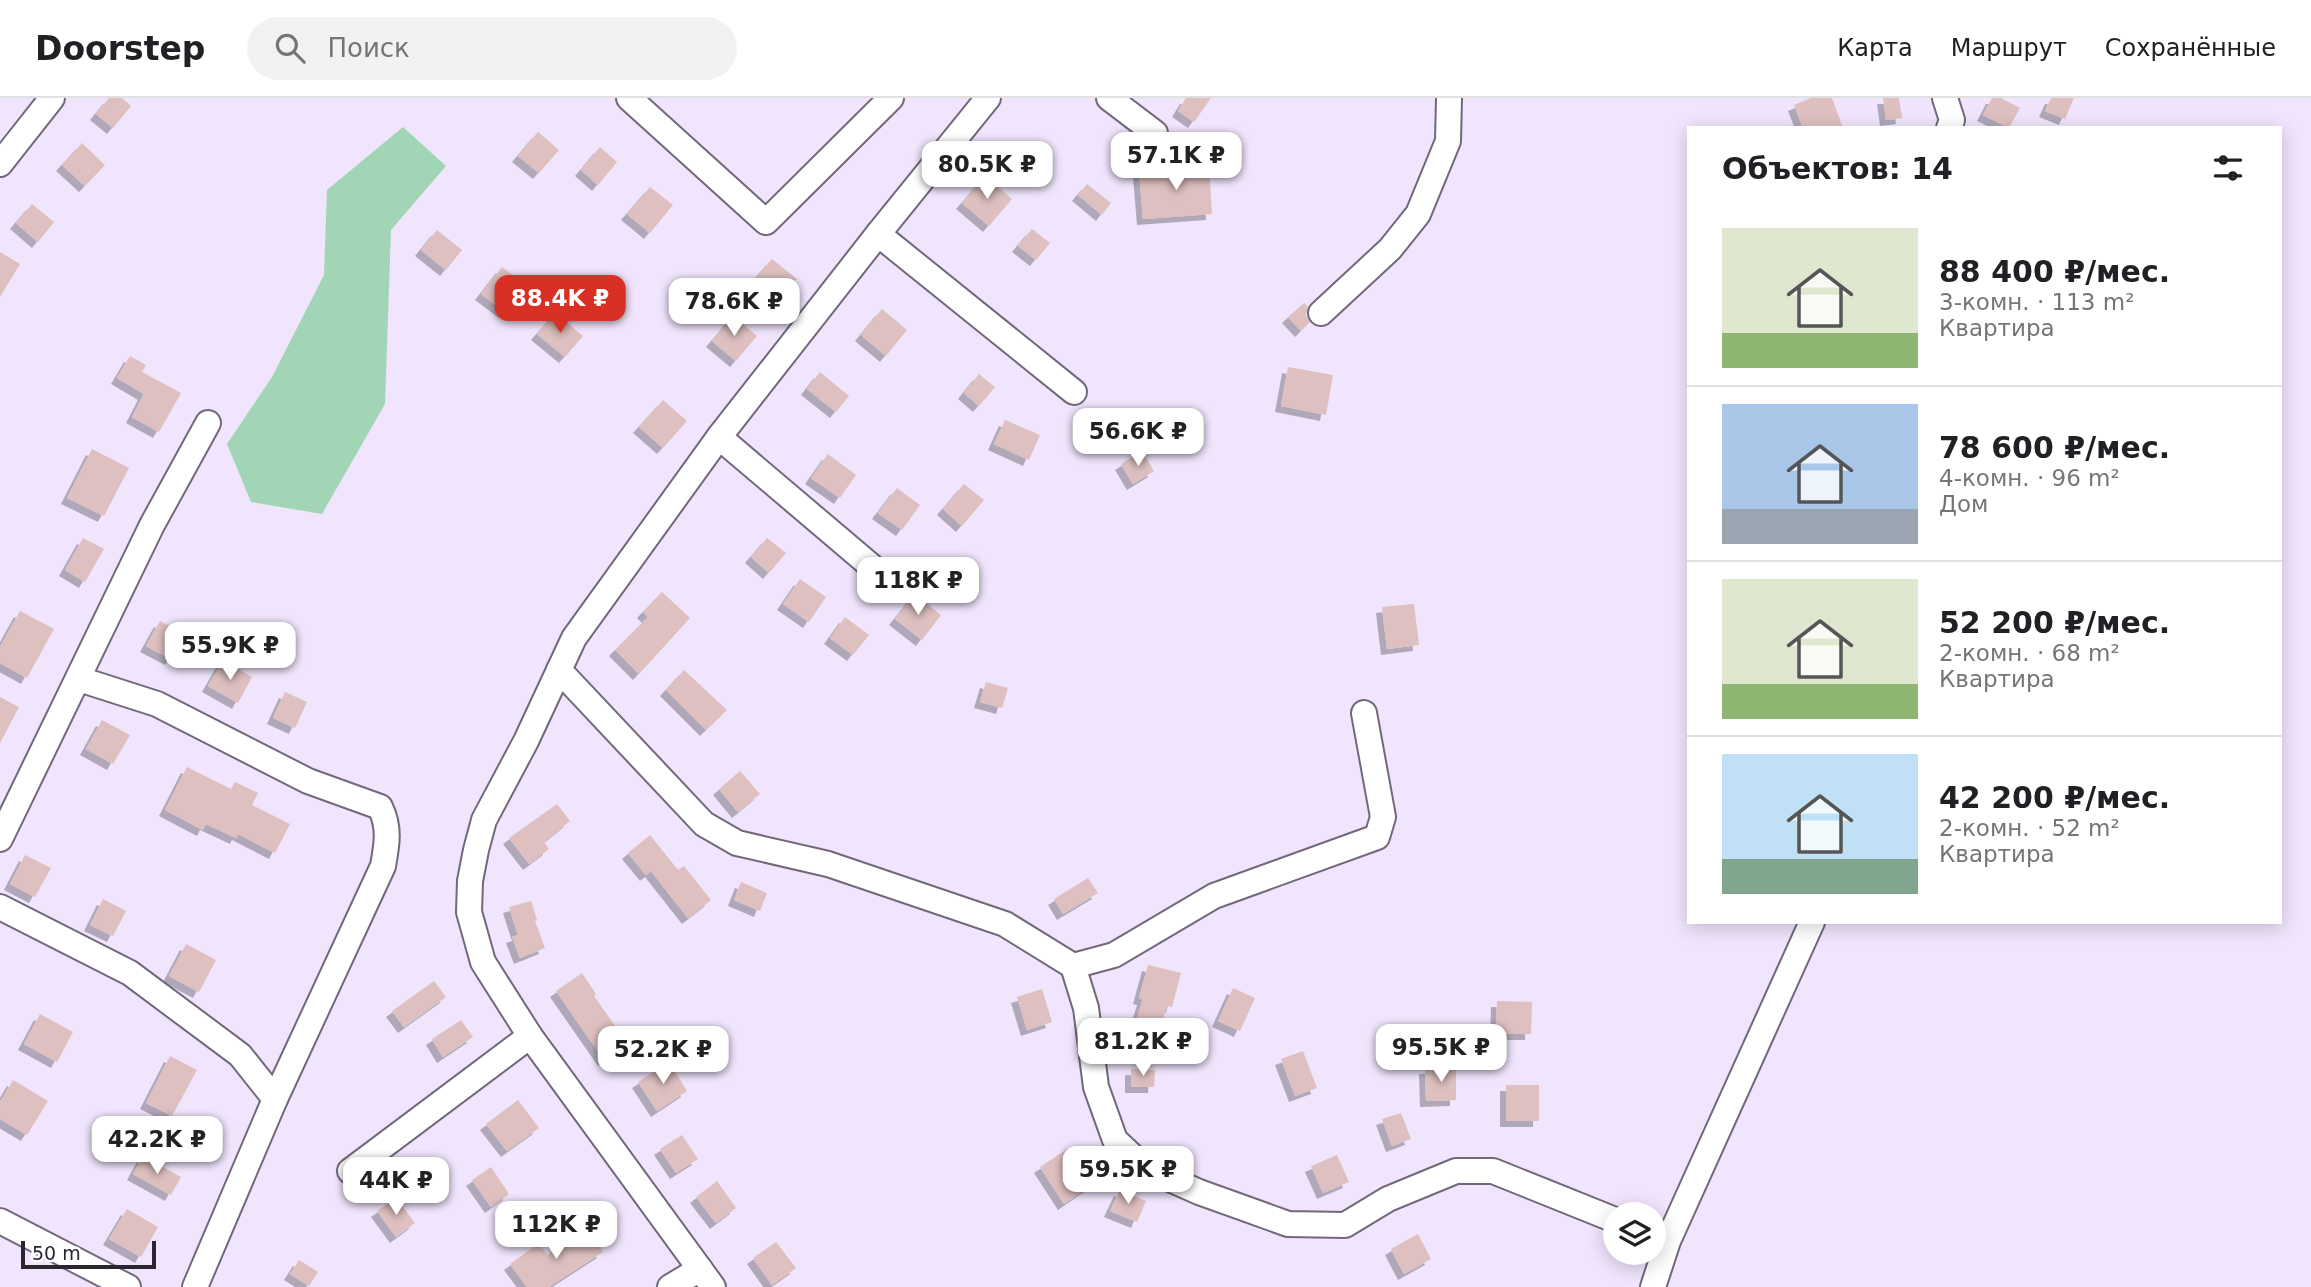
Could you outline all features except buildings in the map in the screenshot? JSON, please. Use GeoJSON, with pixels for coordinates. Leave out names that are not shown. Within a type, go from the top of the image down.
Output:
{"type":"FeatureCollection","features":[{"type":"Feature","properties":{"kind":"street"},"geometry":{"type":"LineString","coordinates":[[0,164],[52,98]]}},
{"type":"Feature","properties":{"kind":"street"},"geometry":{"type":"LineString","coordinates":[[629,98],[766,222],[891,98]]}},
{"type":"Feature","properties":{"kind":"street"},"geometry":{"type":"LineString","coordinates":[[670,1287],[706,1278],[530,1036],[483,962],[470,912],[470,881],[484,820],[526,741],[574,638],[719,437],[988,98]]}},
{"type":"Feature","properties":{"kind":"street"},"geometry":{"type":"LineString","coordinates":[[1109,98],[1155,133]]}},
{"type":"Feature","properties":{"kind":"street"},"geometry":{"type":"LineString","coordinates":[[1321,313],[1390,249],[1418,214],[1448,141],[1449,98]]}},
{"type":"Feature","properties":{"kind":"street"},"geometry":{"type":"LineString","coordinates":[[1945,98],[1952,120],[1950,126]]}},
{"type":"Feature","properties":{"kind":"street"},"geometry":{"type":"LineString","coordinates":[[878,234],[1074,392]]}},
{"type":"Feature","properties":{"kind":"street"},"geometry":{"type":"LineString","coordinates":[[0,839],[152,525],[208,423]]}},
{"type":"Feature","properties":{"kind":"street"},"geometry":{"type":"LineString","coordinates":[[719,437],[871,566]]}},
{"type":"Feature","properties":{"kind":"street"},"geometry":{"type":"LineString","coordinates":[[559,670],[704,824],[715,831],[737,843],[828,863],[1005,924],[1073,966],[1086,1008],[1096,1087],[1115,1140],[1144,1168],[1199,1192],[1288,1224],[1345,1224],[1388,1199],[1456,1171],[1493,1171],[1603,1215]]}},
{"type":"Feature","properties":{"kind":"street"},"geometry":{"type":"LineString","coordinates":[[79,679],[157,704],[309,781],[380,807],[386,820],[387,845],[383,866],[275,1099],[195,1287]]}},
{"type":"Feature","properties":{"kind":"street"},"geometry":{"type":"LineString","coordinates":[[1073,966],[1114,955],[1214,896],[1377,837],[1383,817],[1364,713]]}},
{"type":"Feature","properties":{"kind":"street"},"geometry":{"type":"LineString","coordinates":[[0,907],[130,973],[240,1055],[275,1099]]}},
{"type":"Feature","properties":{"kind":"street"},"geometry":{"type":"LineString","coordinates":[[1666,1228],[1811,924]]}},
{"type":"Feature","properties":{"kind":"street"},"geometry":{"type":"LineString","coordinates":[[350,1171],[530,1036]]}},
{"type":"Feature","properties":{"kind":"street"},"geometry":{"type":"LineString","coordinates":[[0,1221],[128,1287]]}},
{"type":"Feature","properties":{"kind":"street"},"geometry":{"type":"LineString","coordinates":[[1653,1287],[1657,1265]]}},
{"type":"Feature","properties":{"kind":"green space"},"geometry":{"type":"Polygon","coordinates":[[[403,127],[446,166],[391,230],[385,404],[322,514],[251,502],[227,444],[272,377],[324,275],[327,190],[403,127]]]}}]}
